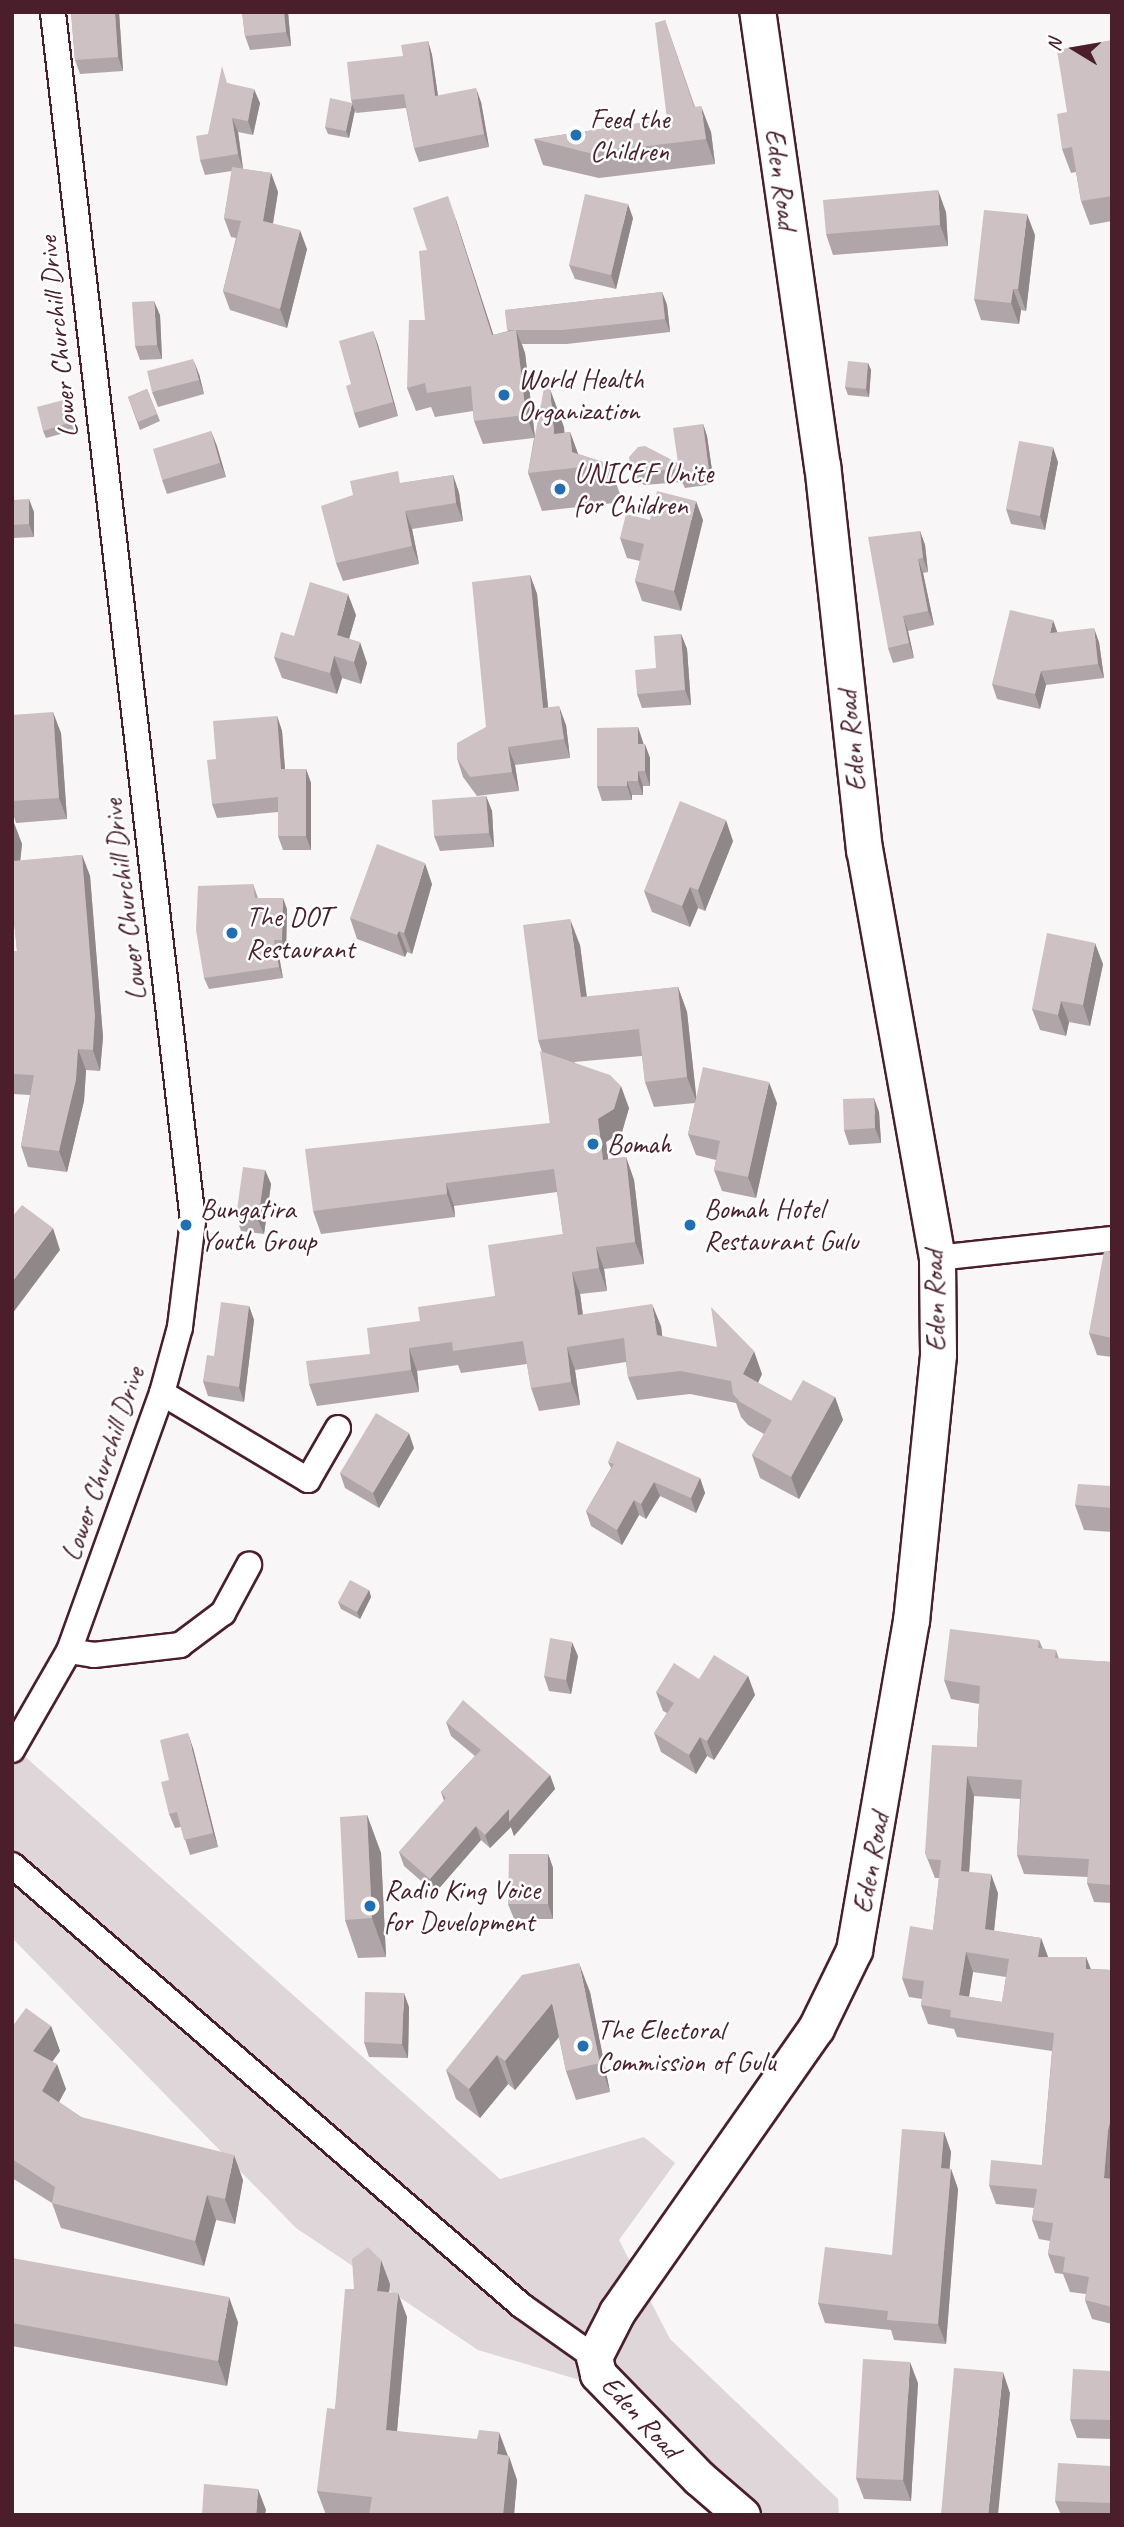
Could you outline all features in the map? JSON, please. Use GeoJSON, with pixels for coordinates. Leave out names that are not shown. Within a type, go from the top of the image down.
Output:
{"type":"FeatureCollection","features":[{"type":"Feature","properties":{"kind":"street","name":"Lower Churchill Drive"},"geometry":{"type":"LineString","coordinates":[[12,1750],[68,1651],[162,1393],[180,1327],[193,1221],[53,12]]}},
{"type":"Feature","properties":{"kind":"street","name":"Eden Road"},"geometry":{"type":"LineString","coordinates":[[742,2515],[699,2478],[598,2374],[594,2357],[617,2312],[816,2028],[853,1950],[911,1621],[938,1354],[937,1258],[864,850],[822,466],[757,12]]}},
{"type":"Feature","properties":{"kind":"street"},"geometry":{"type":"LineString","coordinates":[[937,1258],[1112,1239]]}},
{"type":"Feature","properties":{"kind":"street"},"geometry":{"type":"LineString","coordinates":[[162,1393],[308,1480],[338,1428]]}},
{"type":"Feature","properties":{"kind":"street"},"geometry":{"type":"LineString","coordinates":[[68,1651],[94,1655],[180,1645],[223,1613],[249,1565]]}},
{"type":"Feature","properties":{"kind":"street"},"geometry":{"type":"LineString","coordinates":[[12,1865],[522,2306],[594,2357]]}},
{"type":"Feature","properties":{"kind":"street"},"geometry":{"type":"LineString","coordinates":[[699,2478],[707,2515]]}},
{"type":"Feature","properties":{"kind":"shaded area"},"geometry":{"type":"Polygon","coordinates":[[[12,1745],[500,2179],[644,2137],[675,2163],[619,2240],[670,2339],[838,2499],[839,2515],[764,2515],[627,2394],[478,2350],[296,2228],[12,1938],[12,1745]]]}},
{"type":"Feature","properties":{"kind":"building"},"geometry":{"type":"Polygon","coordinates":[[[71,12],[115,12],[118,57],[75,60],[71,12]]]}},
{"type":"Feature","properties":{"kind":"building"},"geometry":{"type":"Polygon","coordinates":[[[242,12],[284,12],[286,32],[245,36],[242,12]]]}},
{"type":"Feature","properties":{"kind":"building"},"geometry":{"type":"Polygon","coordinates":[[[665,20],[694,107],[701,106],[706,139],[589,153],[534,139],[667,119],[655,23],[665,20]]]}},
{"type":"Feature","properties":{"kind":"building"},"geometry":{"type":"Polygon","coordinates":[[[1112,40],[1112,196],[1081,201],[1072,147],[1062,149],[1057,114],[1067,112],[1057,50],[1112,40]]]}},
{"type":"Feature","properties":{"kind":"building"},"geometry":{"type":"Polygon","coordinates":[[[428,41],[435,96],[476,88],[484,134],[414,148],[404,94],[351,100],[347,62],[403,56],[401,45],[428,41]]]}},
{"type":"Feature","properties":{"kind":"building"},"geometry":{"type":"Polygon","coordinates":[[[222,66],[227,83],[254,89],[248,121],[232,118],[238,154],[200,160],[196,136],[208,134],[222,66]]]}},
{"type":"Feature","properties":{"kind":"building"},"geometry":{"type":"Polygon","coordinates":[[[330,98],[352,103],[346,131],[325,127],[330,98]]]}},
{"type":"Feature","properties":{"kind":"building"},"geometry":{"type":"Polygon","coordinates":[[[232,167],[271,173],[263,221],[300,230],[280,309],[223,291],[241,221],[224,218],[232,167]]]}},
{"type":"Feature","properties":{"kind":"building"},"geometry":{"type":"Polygon","coordinates":[[[938,190],[940,225],[826,234],[823,200],[938,190]]]}},
{"type":"Feature","properties":{"kind":"building"},"geometry":{"type":"Polygon","coordinates":[[[585,194],[628,204],[611,275],[569,265],[585,194]]]}},
{"type":"Feature","properties":{"kind":"building"},"geometry":{"type":"Polygon","coordinates":[[[448,196],[492,335],[516,330],[526,415],[474,421],[471,386],[427,393],[425,383],[407,388],[409,320],[425,320],[419,251],[427,250],[413,208],[448,196]]]}},
{"type":"Feature","properties":{"kind":"building"},"geometry":{"type":"Polygon","coordinates":[[[984,210],[1027,214],[1018,289],[1013,289],[1011,303],[974,299],[984,210]]]}},
{"type":"Feature","properties":{"kind":"building"},"geometry":{"type":"Polygon","coordinates":[[[662,292],[665,319],[562,330],[507,330],[505,310],[662,292]]]}},
{"type":"Feature","properties":{"kind":"building"},"geometry":{"type":"Polygon","coordinates":[[[154,301],[157,345],[135,346],[132,302],[154,301]]]}},
{"type":"Feature","properties":{"kind":"building"},"geometry":{"type":"Polygon","coordinates":[[[373,331],[393,402],[354,413],[346,386],[351,384],[339,341],[373,331]]]}},
{"type":"Feature","properties":{"kind":"building"},"geometry":{"type":"Polygon","coordinates":[[[193,359],[199,380],[152,392],[147,371],[193,359]]]}},
{"type":"Feature","properties":{"kind":"building"},"geometry":{"type":"Polygon","coordinates":[[[848,361],[868,363],[866,389],[845,387],[848,361]]]}},
{"type":"Feature","properties":{"kind":"building"},"geometry":{"type":"Polygon","coordinates":[[[544,388],[550,389],[554,434],[570,432],[572,452],[609,464],[528,473],[544,388]]]}},
{"type":"Feature","properties":{"kind":"building"},"geometry":{"type":"Polygon","coordinates":[[[147,389],[157,414],[138,422],[128,397],[147,389]]]}},
{"type":"Feature","properties":{"kind":"building"},"geometry":{"type":"Polygon","coordinates":[[[67,399],[72,422],[43,431],[37,407],[67,399]]]}},
{"type":"Feature","properties":{"kind":"building"},"geometry":{"type":"Polygon","coordinates":[[[703,424],[709,471],[680,476],[679,469],[640,472],[630,464],[629,457],[638,447],[645,446],[678,463],[673,428],[703,424]]]}},
{"type":"Feature","properties":{"kind":"building"},"geometry":{"type":"Polygon","coordinates":[[[211,431],[220,463],[162,480],[153,449],[211,431]]]}},
{"type":"Feature","properties":{"kind":"building"},"geometry":{"type":"Polygon","coordinates":[[[1019,441],[1053,447],[1040,516],[1006,509],[1019,441]]]}},
{"type":"Feature","properties":{"kind":"building"},"geometry":{"type":"Polygon","coordinates":[[[398,471],[400,483],[453,475],[456,503],[405,511],[412,546],[336,563],[321,506],[353,495],[350,481],[398,471]]]}},
{"type":"Feature","properties":{"kind":"building"},"geometry":{"type":"Polygon","coordinates":[[[657,491],[696,501],[674,591],[635,581],[644,544],[620,538],[626,514],[650,520],[657,491]]]}},
{"type":"Feature","properties":{"kind":"building"},"geometry":{"type":"Polygon","coordinates":[[[29,499],[29,524],[12,525],[12,500],[29,499]]]}},
{"type":"Feature","properties":{"kind":"building"},"geometry":{"type":"Polygon","coordinates":[[[920,531],[923,558],[918,559],[928,611],[903,616],[909,643],[888,648],[868,537],[920,531]]]}},
{"type":"Feature","properties":{"kind":"building"},"geometry":{"type":"Polygon","coordinates":[[[530,575],[543,708],[559,706],[564,739],[508,747],[512,772],[470,777],[457,758],[457,743],[486,727],[472,582],[530,575]]]}},
{"type":"Feature","properties":{"kind":"building"},"geometry":{"type":"Polygon","coordinates":[[[310,582],[348,594],[337,635],[360,642],[354,662],[334,656],[330,673],[274,657],[281,632],[294,636],[310,582]]]}},
{"type":"Feature","properties":{"kind":"building"},"geometry":{"type":"Polygon","coordinates":[[[1010,610],[1053,620],[1050,633],[1094,628],[1098,664],[1041,671],[1035,694],[992,684],[1010,610]]]}},
{"type":"Feature","properties":{"kind":"building"},"geometry":{"type":"Polygon","coordinates":[[[681,634],[685,690],[637,694],[635,670],[656,668],[654,636],[681,634]]]}},
{"type":"Feature","properties":{"kind":"building"},"geometry":{"type":"Polygon","coordinates":[[[53,712],[59,798],[12,801],[12,715],[53,712]]]}},
{"type":"Feature","properties":{"kind":"building"},"geometry":{"type":"Polygon","coordinates":[[[277,716],[281,769],[306,769],[306,836],[278,836],[278,797],[212,804],[207,760],[216,759],[213,721],[277,716]]]}},
{"type":"Feature","properties":{"kind":"building"},"geometry":{"type":"Polygon","coordinates":[[[638,727],[638,744],[645,744],[645,771],[638,771],[638,781],[627,781],[627,786],[597,786],[597,728],[638,727]]]}},
{"type":"Feature","properties":{"kind":"building"},"geometry":{"type":"Polygon","coordinates":[[[486,796],[489,833],[434,836],[432,800],[486,796]]]}},
{"type":"Feature","properties":{"kind":"building"},"geometry":{"type":"Polygon","coordinates":[[[680,801],[726,820],[698,890],[690,887],[682,906],[644,891],[680,801]]]}},
{"type":"Feature","properties":{"kind":"building"},"geometry":{"type":"Polygon","coordinates":[[[377,844],[425,863],[404,933],[399,931],[397,935],[350,918],[377,844]]]}},
{"type":"Feature","properties":{"kind":"building"},"geometry":{"type":"Polygon","coordinates":[[[82,855],[95,1016],[93,1050],[78,1049],[76,1080],[59,1151],[21,1146],[34,1075],[12,1074],[12,952],[17,951],[12,900],[12,861],[82,855]]]}},
{"type":"Feature","properties":{"kind":"building"},"geometry":{"type":"Polygon","coordinates":[[[253,884],[255,898],[283,898],[282,940],[274,940],[279,967],[204,978],[196,930],[198,886],[253,884]]]}},
{"type":"Feature","properties":{"kind":"building"},"geometry":{"type":"Polygon","coordinates":[[[570,919],[581,997],[678,987],[687,1077],[645,1082],[639,1029],[538,1040],[523,925],[570,919]]]}},
{"type":"Feature","properties":{"kind":"building"},"geometry":{"type":"Polygon","coordinates":[[[1047,933],[1095,943],[1083,1005],[1061,1001],[1058,1015],[1032,1009],[1047,933]]]}},
{"type":"Feature","properties":{"kind":"building"},"geometry":{"type":"Polygon","coordinates":[[[540,1051],[610,1075],[621,1086],[614,1109],[598,1119],[603,1160],[626,1157],[635,1242],[596,1247],[599,1268],[572,1272],[578,1315],[652,1304],[657,1335],[717,1347],[711,1307],[754,1351],[743,1374],[791,1401],[803,1380],[835,1397],[791,1477],[752,1455],[772,1420],[740,1402],[733,1394],[731,1381],[681,1371],[628,1377],[624,1338],[567,1347],[571,1382],[531,1388],[523,1341],[453,1351],[452,1342],[409,1348],[411,1370],[309,1384],[306,1361],[370,1354],[367,1328],[420,1321],[418,1307],[495,1296],[488,1245],[563,1234],[554,1169],[446,1183],[447,1194],[313,1211],[305,1149],[550,1123],[540,1051]]]}},
{"type":"Feature","properties":{"kind":"building"},"geometry":{"type":"Polygon","coordinates":[[[703,1067],[769,1082],[748,1177],[714,1170],[720,1141],[688,1134],[703,1067]]]}},
{"type":"Feature","properties":{"kind":"building"},"geometry":{"type":"Polygon","coordinates":[[[874,1098],[875,1128],[844,1130],[843,1099],[874,1098]]]}},
{"type":"Feature","properties":{"kind":"building"},"geometry":{"type":"Polygon","coordinates":[[[243,1167],[265,1170],[258,1220],[236,1217],[243,1167]]]}},
{"type":"Feature","properties":{"kind":"building"},"geometry":{"type":"Polygon","coordinates":[[[22,1205],[53,1228],[12,1282],[12,1217],[22,1205]]]}},
{"type":"Feature","properties":{"kind":"building"},"geometry":{"type":"Polygon","coordinates":[[[1104,1251],[1112,1252],[1112,1338],[1089,1333],[1104,1251]]]}},
{"type":"Feature","properties":{"kind":"building"},"geometry":{"type":"Polygon","coordinates":[[[221,1302],[249,1306],[239,1387],[203,1381],[207,1355],[214,1356],[221,1302]]]}},
{"type":"Feature","properties":{"kind":"building"},"geometry":{"type":"Polygon","coordinates":[[[376,1413],[409,1433],[373,1493],[340,1473],[376,1413]]]}},
{"type":"Feature","properties":{"kind":"building"},"geometry":{"type":"Polygon","coordinates":[[[617,1441],[700,1478],[691,1498],[654,1482],[641,1504],[634,1500],[617,1530],[586,1511],[614,1464],[608,1462],[617,1441]]]}},
{"type":"Feature","properties":{"kind":"building"},"geometry":{"type":"Polygon","coordinates":[[[1078,1484],[1112,1486],[1112,1508],[1075,1505],[1078,1484]]]}},
{"type":"Feature","properties":{"kind":"building"},"geometry":{"type":"Polygon","coordinates":[[[350,1580],[369,1590],[357,1612],[338,1602],[350,1580]]]}},
{"type":"Feature","properties":{"kind":"building"},"geometry":{"type":"Polygon","coordinates":[[[950,1629],[1039,1640],[1038,1648],[1056,1650],[1055,1658],[1112,1662],[1112,1885],[1087,1883],[1089,1859],[1017,1855],[1022,1780],[967,1776],[961,1871],[991,1874],[985,1929],[1041,1938],[1038,1957],[1086,1957],[1086,1969],[1112,1970],[1112,2123],[1110,2122],[1108,2130],[1104,2178],[1112,2179],[1112,2307],[1085,2300],[1089,2277],[1063,2272],[1065,2257],[1048,2254],[1053,2223],[1032,2220],[1037,2189],[989,2185],[991,2160],[1042,2165],[1054,2033],[950,2017],[951,2010],[921,2005],[924,1981],[902,1978],[910,1926],[933,1930],[941,1860],[928,1859],[925,1853],[932,1745],[977,1747],[980,1686],[944,1680],[950,1629]],[[966,1952],[959,1995],[1002,2002],[1009,1959],[966,1952]]]}},
{"type":"Feature","properties":{"kind":"building"},"geometry":{"type":"Polygon","coordinates":[[[550,1638],[572,1642],[566,1680],[544,1676],[550,1638]]]}},
{"type":"Feature","properties":{"kind":"building"},"geometry":{"type":"Polygon","coordinates":[[[714,1655],[748,1676],[707,1741],[700,1737],[689,1755],[654,1733],[674,1703],[656,1692],[674,1663],[699,1679],[714,1655]]]}},
{"type":"Feature","properties":{"kind":"building"},"geometry":{"type":"Polygon","coordinates":[[[463,1700],[550,1775],[509,1822],[509,1809],[485,1835],[476,1826],[430,1879],[399,1852],[446,1798],[441,1792],[481,1750],[446,1722],[463,1700]]]}},
{"type":"Feature","properties":{"kind":"building"},"geometry":{"type":"Polygon","coordinates":[[[188,1733],[213,1833],[184,1840],[177,1812],[169,1814],[161,1782],[169,1780],[160,1740],[188,1733]]]}},
{"type":"Feature","properties":{"kind":"building"},"geometry":{"type":"Polygon","coordinates":[[[367,1815],[372,1918],[345,1920],[340,1817],[367,1815]]]}},
{"type":"Feature","properties":{"kind":"building"},"geometry":{"type":"Polygon","coordinates":[[[509,1854],[548,1854],[548,1904],[508,1904],[509,1854]]]}},
{"type":"Feature","properties":{"kind":"building"},"geometry":{"type":"Polygon","coordinates":[[[579,1963],[600,2063],[566,2071],[552,2003],[505,2061],[497,2055],[469,2089],[446,2070],[522,1975],[579,1963]]]}},
{"type":"Feature","properties":{"kind":"building"},"geometry":{"type":"Polygon","coordinates":[[[365,1992],[404,1993],[402,2044],[364,2042],[365,1992]]]}},
{"type":"Feature","properties":{"kind":"building"},"geometry":{"type":"Polygon","coordinates":[[[26,2008],[51,2026],[33,2051],[57,2064],[42,2091],[81,2117],[234,2155],[225,2199],[207,2195],[195,2241],[52,2203],[55,2187],[12,2159],[12,2027],[26,2008]]]}},
{"type":"Feature","properties":{"kind":"building"},"geometry":{"type":"Polygon","coordinates":[[[902,2129],[944,2132],[941,2168],[951,2169],[938,2324],[887,2320],[888,2311],[818,2303],[825,2247],[892,2255],[902,2129]]]}},
{"type":"Feature","properties":{"kind":"building"},"geometry":{"type":"Polygon","coordinates":[[[368,2247],[381,2260],[377,2291],[398,2293],[386,2430],[477,2439],[479,2430],[499,2432],[497,2454],[509,2456],[503,2515],[369,2515],[372,2497],[317,2491],[327,2408],[335,2409],[345,2289],[354,2289],[352,2259],[368,2247]]]}},
{"type":"Feature","properties":{"kind":"building"},"geometry":{"type":"Polygon","coordinates":[[[12,2258],[229,2297],[218,2361],[12,2323],[12,2258]]]}},
{"type":"Feature","properties":{"kind":"building"},"geometry":{"type":"Polygon","coordinates":[[[863,2359],[910,2362],[903,2480],[856,2478],[863,2359]]]}},
{"type":"Feature","properties":{"kind":"building"},"geometry":{"type":"Polygon","coordinates":[[[954,2368],[1003,2372],[988,2515],[941,2515],[954,2368]]]}},
{"type":"Feature","properties":{"kind":"building"},"geometry":{"type":"Polygon","coordinates":[[[1073,2369],[1112,2371],[1112,2420],[1070,2419],[1073,2369]]]}},
{"type":"Feature","properties":{"kind":"building"},"geometry":{"type":"Polygon","coordinates":[[[1058,2463],[1112,2466],[1112,2503],[1055,2501],[1058,2463]]]}},
{"type":"Feature","properties":{"kind":"building"},"geometry":{"type":"Polygon","coordinates":[[[204,2484],[258,2489],[256,2515],[202,2515],[204,2484]]]}},
{"type":"Feature","properties":{"kind":"place","name":"Feed the Children"},"geometry":{"type":"Point","coordinates":[576,135]}},
{"type":"Feature","properties":{"kind":"place","name":"World Health Organization"},"geometry":{"type":"Point","coordinates":[504,395]}},
{"type":"Feature","properties":{"kind":"place","name":"UNICEF Unite for Children"},"geometry":{"type":"Point","coordinates":[560,489]}},
{"type":"Feature","properties":{"kind":"place","name":"The DOT Restaurant"},"geometry":{"type":"Point","coordinates":[232,933]}},
{"type":"Feature","properties":{"kind":"place","name":"Bomah"},"geometry":{"type":"Point","coordinates":[593,1144]}},
{"type":"Feature","properties":{"kind":"place","name":"Bungatira Youth Group"},"geometry":{"type":"Point","coordinates":[186,1225]}},
{"type":"Feature","properties":{"kind":"place","name":"Bomah Hotel Restaurant Gulu"},"geometry":{"type":"Point","coordinates":[690,1225]}},
{"type":"Feature","properties":{"kind":"place","name":"Radio King Voice for Development"},"geometry":{"type":"Point","coordinates":[370,1906]}},
{"type":"Feature","properties":{"kind":"place","name":"The Electoral Commission of Gulu"},"geometry":{"type":"Point","coordinates":[583,2046]}}]}
